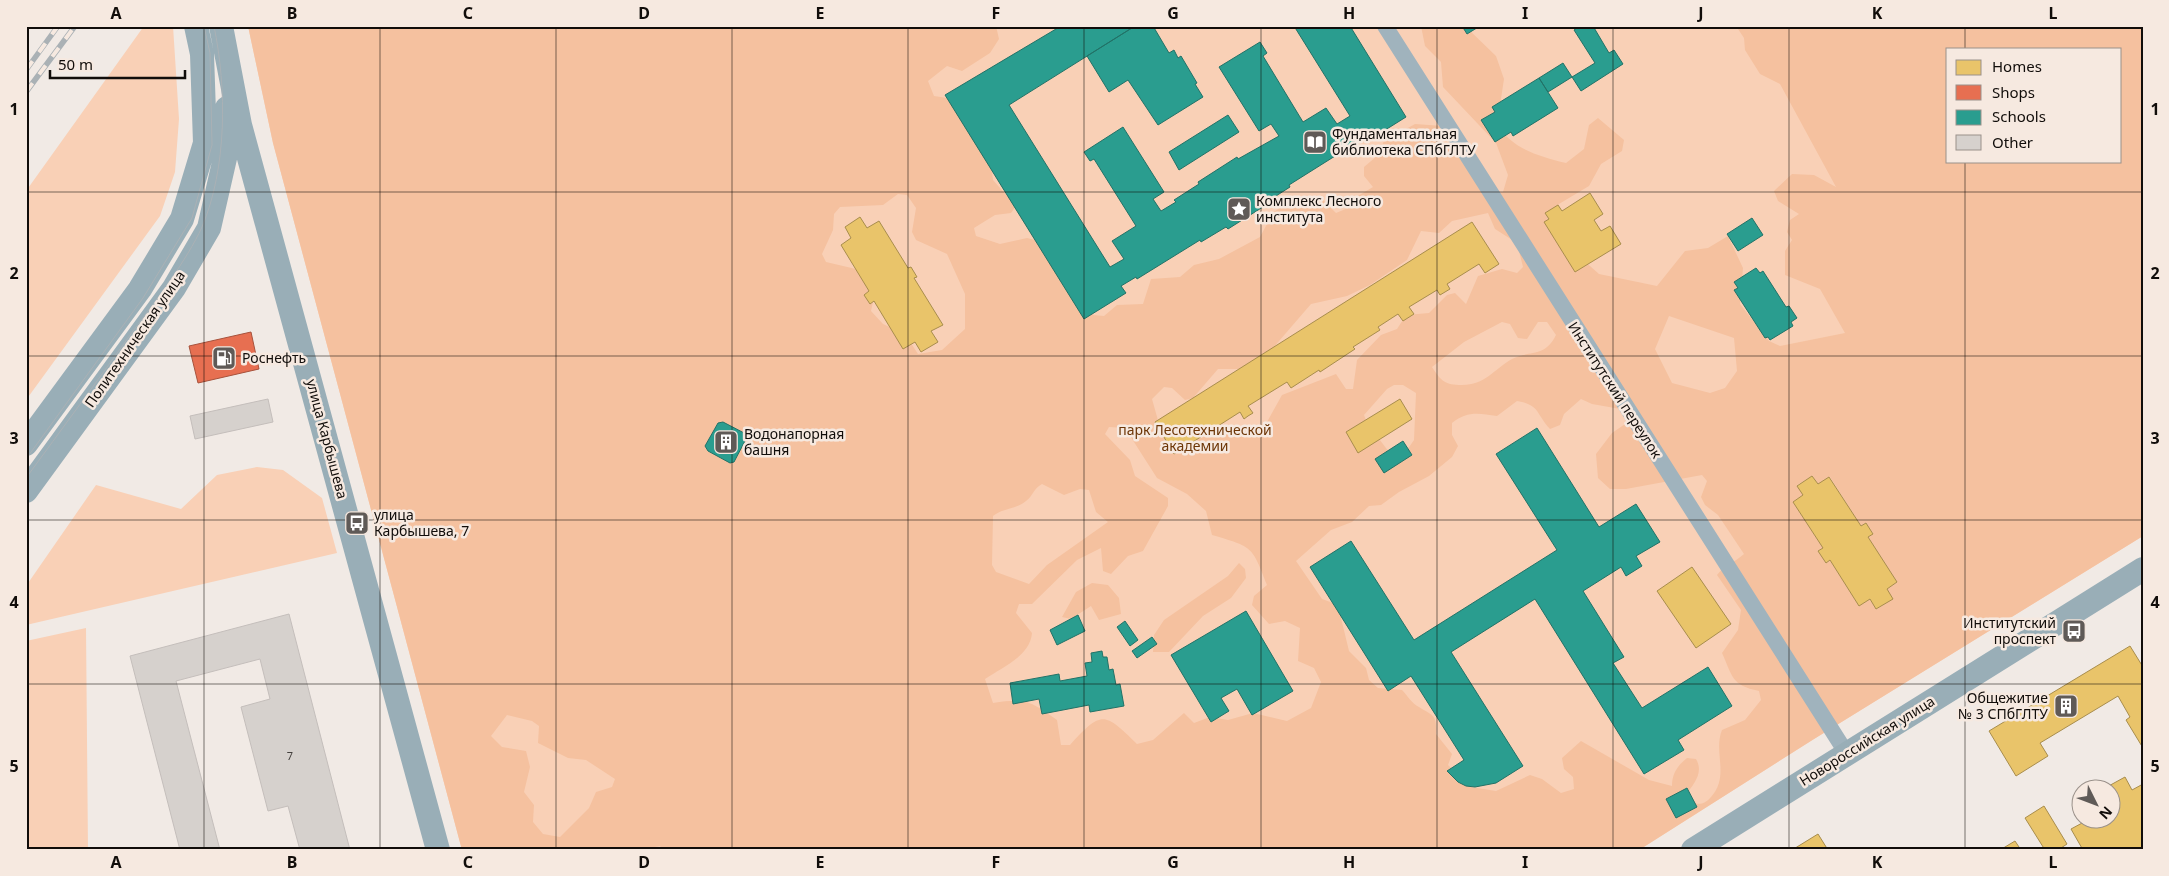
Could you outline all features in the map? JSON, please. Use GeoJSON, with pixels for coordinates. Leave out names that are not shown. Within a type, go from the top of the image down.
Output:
{"type":"FeatureCollection","features":[{"type":"Feature","properties":{"kind":"main road","name":"Политехническая улица"},"geometry":{"type":"LineString","coordinates":[[26,444],[140,289],[182,219],[204,143],[202,54],[196,26]]}},
{"type":"Feature","properties":{"kind":"main road","name":"улица Карбышева"},"geometry":{"type":"LineString","coordinates":[[221,26],[240,125],[438,850]]}},
{"type":"Feature","properties":{"kind":"main road","name":"Политехническая улица"},"geometry":{"type":"LineString","coordinates":[[26,491],[174,288],[209,228],[228,144],[227,51]]}},
{"type":"Feature","properties":{"kind":"main road","name":"Новороссийская улица"},"geometry":{"type":"LineString","coordinates":[[1693,850],[2143,569]]}},
{"type":"Feature","properties":{"kind":"street","name":"Институтский переулок"},"geometry":{"type":"LineString","coordinates":[[1385,26],[1847,754]]}},
{"type":"Feature","properties":{"kind":"street"},"geometry":{"type":"LineString","coordinates":[[202,54],[227,51]]}},
{"type":"Feature","properties":{"kind":"green space"},"geometry":{"type":"Polygon","coordinates":[[[144,26],[173,26],[179,119],[175,172],[160,216],[26,400],[26,191],[144,26]]]}},
{"type":"Feature","properties":{"kind":"green space","name":"парк Лесотехнической академии"},"geometry":{"type":"Polygon","coordinates":[[[248,26],[2143,26],[2143,536],[1814,739],[1639,850],[462,850],[273,143],[248,26]]]}},
{"type":"Feature","properties":{"kind":"green space"},"geometry":{"type":"Polygon","coordinates":[[[257,467],[283,470],[322,498],[337,553],[26,625],[26,586],[96,485],[181,509],[217,475],[257,467]]]}},
{"type":"Feature","properties":{"kind":"green space"},"geometry":{"type":"Polygon","coordinates":[[[86,628],[88,850],[26,850],[26,641],[86,628]]]}},
{"type":"Feature","properties":{"kind":"shaded area","name":"парк Лесотехнической академии"},"geometry":{"type":"Polygon","coordinates":[[[248,26],[996,26],[999,39],[990,53],[962,71],[947,66],[928,81],[934,96],[954,99],[990,155],[993,180],[1016,206],[1011,213],[995,215],[974,228],[976,236],[1000,244],[1027,238],[1035,240],[1056,271],[1074,284],[1093,315],[1104,316],[1117,305],[1143,304],[1151,279],[1180,277],[1194,265],[1219,259],[1260,237],[1273,213],[1293,197],[1319,196],[1336,213],[1348,208],[1351,200],[1373,187],[1364,176],[1364,167],[1377,156],[1384,141],[1415,124],[1443,126],[1455,139],[1458,157],[1494,193],[1503,192],[1508,175],[1496,143],[1443,87],[1441,62],[1425,46],[1421,26],[1465,26],[1496,56],[1504,79],[1497,125],[1504,134],[1519,146],[1528,151],[1566,163],[1584,149],[1589,125],[1598,118],[1624,140],[1622,151],[1601,164],[1589,186],[1559,204],[1555,216],[1581,258],[1599,274],[1657,286],[1685,251],[1708,248],[1728,236],[1743,268],[1740,304],[1769,341],[1780,346],[1845,333],[1820,289],[1785,275],[1785,251],[1792,240],[1787,232],[1790,220],[1799,214],[1778,201],[1774,191],[1792,174],[1814,175],[1836,187],[1780,84],[1760,74],[1745,50],[1744,38],[1736,26],[2143,26],[2143,536],[1814,739],[1639,850],[663,850],[660,846],[639,850],[462,850],[273,143],[248,26]],[[898,194],[883,205],[840,207],[834,214],[833,230],[822,254],[826,262],[873,273],[878,279],[871,311],[883,324],[905,334],[918,354],[942,350],[965,329],[965,294],[947,254],[916,240],[912,232],[916,208],[907,195],[898,194]],[[1488,213],[1452,221],[1439,233],[1421,231],[1407,260],[1370,285],[1347,296],[1311,304],[1261,362],[1244,369],[1218,369],[1193,398],[1185,400],[1172,388],[1164,387],[1152,399],[1161,431],[1180,447],[1222,428],[1262,431],[1282,395],[1336,374],[1346,389],[1353,389],[1357,360],[1381,335],[1397,329],[1406,315],[1429,313],[1447,295],[1455,293],[1466,304],[1478,276],[1502,269],[1517,273],[1523,267],[1517,243],[1495,229],[1488,213]],[[1669,316],[1655,349],[1672,383],[1710,393],[1725,388],[1737,371],[1734,338],[1669,316]],[[1502,322],[1464,342],[1432,367],[1441,379],[1447,383],[1470,384],[1483,380],[1505,363],[1518,356],[1542,350],[1552,342],[1556,335],[1547,322],[1538,322],[1527,339],[1518,338],[1510,324],[1502,322]],[[1394,385],[1387,389],[1364,415],[1367,423],[1389,452],[1405,453],[1414,440],[1416,393],[1403,385],[1394,385]],[[1581,399],[1564,414],[1560,425],[1550,429],[1534,408],[1517,401],[1497,416],[1473,414],[1457,419],[1452,423],[1452,435],[1458,446],[1452,457],[1429,476],[1399,492],[1381,505],[1369,506],[1352,522],[1331,530],[1296,561],[1322,599],[1333,603],[1340,614],[1349,651],[1366,668],[1369,680],[1378,688],[1402,690],[1414,704],[1433,716],[1436,723],[1436,734],[1452,754],[1448,765],[1471,787],[1496,791],[1530,775],[1542,779],[1561,793],[1574,789],[1573,777],[1564,769],[1562,758],[1581,741],[1649,780],[1672,786],[1674,774],[1680,764],[1687,758],[1696,759],[1699,769],[1698,773],[1695,782],[1686,795],[1690,802],[1704,803],[1717,789],[1719,781],[1719,747],[1722,730],[1745,720],[1761,700],[1759,691],[1743,686],[1734,679],[1722,653],[1738,630],[1741,610],[1717,575],[1744,554],[1718,515],[1705,505],[1701,497],[1707,481],[1702,475],[1626,489],[1610,489],[1598,478],[1596,454],[1612,433],[1631,420],[1626,410],[1592,404],[1581,399]],[[1109,427],[1105,434],[1130,460],[1135,476],[1168,498],[1168,506],[1143,551],[1128,556],[1111,574],[1103,571],[1101,548],[1077,560],[1032,604],[1019,604],[1016,613],[1032,633],[1030,641],[1014,660],[985,679],[993,703],[1021,701],[1034,705],[1057,720],[1061,745],[1070,745],[1089,726],[1103,719],[1117,726],[1137,744],[1153,740],[1184,713],[1194,723],[1210,717],[1228,720],[1253,713],[1287,721],[1311,708],[1321,682],[1314,668],[1298,661],[1300,628],[1285,621],[1269,624],[1252,605],[1254,596],[1267,585],[1254,555],[1236,542],[1212,535],[1206,511],[1187,494],[1157,478],[1125,428],[1109,427]],[[1812,476],[1797,485],[1803,495],[1793,502],[1823,548],[1818,551],[1826,562],[1830,560],[1859,606],[1870,599],[1877,609],[1892,599],[1887,589],[1897,582],[1868,537],[1873,533],[1866,523],[1861,526],[1830,477],[1818,484],[1812,476]],[[1042,484],[1022,504],[1001,511],[993,516],[992,565],[996,572],[1029,584],[1047,565],[1108,522],[1096,512],[1089,490],[1080,489],[1064,495],[1042,484]],[[507,715],[491,736],[502,747],[526,751],[530,767],[524,792],[534,805],[533,822],[543,834],[560,837],[589,808],[596,792],[612,787],[615,779],[586,760],[568,758],[538,743],[539,726],[532,721],[507,715]]]}},
{"type":"Feature","properties":{"kind":"shaded area"},"geometry":{"type":"Polygon","coordinates":[[[1239,563],[1245,569],[1246,578],[1231,598],[1203,616],[1169,652],[1153,652],[1154,635],[1164,620],[1228,576],[1239,563]]]}},
{"type":"Feature","properties":{"kind":"shaded area"},"geometry":{"type":"Polygon","coordinates":[[[1092,583],[1108,585],[1119,598],[1121,614],[1099,620],[1091,606],[1071,619],[1062,617],[1076,592],[1092,583]]]}},
{"type":"Feature","properties":{"kind":"building: Homes"},"geometry":{"type":"Polygon","coordinates":[[[1590,193],[1603,214],[1594,220],[1601,231],[1610,226],[1621,244],[1575,272],[1544,222],[1549,219],[1545,213],[1558,205],[1562,211],[1590,193]]]}},
{"type":"Feature","properties":{"kind":"building: Homes"},"geometry":{"type":"Polygon","coordinates":[[[860,217],[867,228],[879,221],[908,268],[911,267],[917,277],[914,278],[943,325],[931,331],[938,342],[921,352],[915,342],[903,349],[874,301],[870,304],[864,295],[869,291],[841,245],[851,238],[845,227],[860,217]]]}},
{"type":"Feature","properties":{"kind":"building: Homes"},"geometry":{"type":"Polygon","coordinates":[[[1472,222],[1499,264],[1485,273],[1479,264],[1447,284],[1450,289],[1440,295],[1437,290],[1409,307],[1414,314],[1403,321],[1398,314],[1378,327],[1380,330],[1353,347],[1355,349],[1320,372],[1319,370],[1291,388],[1287,382],[1248,406],[1253,413],[1244,419],[1240,412],[1174,454],[1155,422],[1472,222]]]}},
{"type":"Feature","properties":{"kind":"building: Homes"},"geometry":{"type":"Polygon","coordinates":[[[1400,399],[1412,419],[1358,453],[1346,432],[1400,399]]]}},
{"type":"Feature","properties":{"kind":"building: Homes"},"geometry":{"type":"Polygon","coordinates":[[[1812,476],[1818,484],[1829,477],[1861,526],[1866,523],[1873,534],[1868,537],[1897,582],[1887,589],[1893,599],[1876,609],[1870,599],[1859,606],[1830,560],[1826,563],[1818,551],[1823,548],[1793,502],[1803,495],[1797,486],[1812,476]]]}},
{"type":"Feature","properties":{"kind":"building: Homes"},"geometry":{"type":"Polygon","coordinates":[[[1692,567],[1731,624],[1696,648],[1657,591],[1692,567]]]}},
{"type":"Feature","properties":{"kind":"building: Homes","name":"Общежитие № 3 СПбГЛТУ"},"geometry":{"type":"Polygon","coordinates":[[[2130,646],[2143,667],[2143,748],[2126,720],[2130,717],[2118,696],[2040,743],[2048,756],[2016,776],[1989,731],[2130,646]]]}},
{"type":"Feature","properties":{"kind":"building: Homes"},"geometry":{"type":"Polygon","coordinates":[[[2125,777],[2132,790],[2143,784],[2143,850],[2083,850],[2071,829],[2122,828],[2122,779],[2125,777]]]}},
{"type":"Feature","properties":{"kind":"building: Homes"},"geometry":{"type":"Polygon","coordinates":[[[2044,806],[2067,844],[2058,850],[2045,850],[2025,818],[2044,806]]]}},
{"type":"Feature","properties":{"kind":"building: Homes"},"geometry":{"type":"Polygon","coordinates":[[[1818,834],[1828,850],[1792,850],[1818,834]]]}},
{"type":"Feature","properties":{"kind":"building: Homes"},"geometry":{"type":"Polygon","coordinates":[[[2015,841],[2021,850],[2000,850],[2015,841]]]}},
{"type":"Feature","properties":{"kind":"building: Shops","name":"Роснефть"},"geometry":{"type":"Polygon","coordinates":[[[251,332],[259,369],[198,383],[189,346],[251,332]]]}},
{"type":"Feature","properties":{"kind":"building: Schools"},"geometry":{"type":"Polygon","coordinates":[[[1061,26],[1135,26],[1009,105],[1110,267],[1124,259],[1112,241],[1136,226],[1094,159],[1090,161],[1084,152],[1123,127],[1164,192],[1153,199],[1161,211],[1176,202],[1174,200],[1199,184],[1198,182],[1237,157],[1238,159],[1279,136],[1271,124],[1259,131],[1219,67],[1260,42],[1267,53],[1263,56],[1303,122],[1326,108],[1337,124],[1350,116],[1294,26],[1350,26],[1406,117],[1366,142],[1363,136],[1350,144],[1351,146],[1289,185],[1290,187],[1265,203],[1266,205],[1228,229],[1226,227],[1201,242],[1200,240],[1137,279],[1136,277],[1121,286],[1126,293],[1084,319],[945,95],[1061,26]]]}},
{"type":"Feature","properties":{"kind":"building: Schools"},"geometry":{"type":"Polygon","coordinates":[[[1135,26],[1153,26],[1169,53],[1174,50],[1178,58],[1181,56],[1203,97],[1158,125],[1128,80],[1109,92],[1087,56],[1135,26]]]}},
{"type":"Feature","properties":{"kind":"building: Schools"},"geometry":{"type":"Polygon","coordinates":[[[1462,26],[1480,26],[1467,34],[1462,26]]]}},
{"type":"Feature","properties":{"kind":"building: Schools"},"geometry":{"type":"Polygon","coordinates":[[[1580,26],[1593,26],[1609,53],[1614,50],[1623,64],[1581,91],[1572,77],[1595,63],[1574,30],[1580,26]]]}},
{"type":"Feature","properties":{"kind":"building: Schools"},"geometry":{"type":"Polygon","coordinates":[[[1563,63],[1572,77],[1548,92],[1539,78],[1563,63]]]}},
{"type":"Feature","properties":{"kind":"building: Schools"},"geometry":{"type":"Polygon","coordinates":[[[1539,78],[1558,108],[1513,136],[1511,132],[1495,142],[1481,120],[1495,112],[1492,107],[1539,78]]]}},
{"type":"Feature","properties":{"kind":"building: Schools"},"geometry":{"type":"Polygon","coordinates":[[[1228,115],[1239,132],[1179,170],[1169,152],[1228,115]]]}},
{"type":"Feature","properties":{"kind":"building: Schools"},"geometry":{"type":"Polygon","coordinates":[[[1752,218],[1763,235],[1738,251],[1727,234],[1752,218]]]}},
{"type":"Feature","properties":{"kind":"building: Schools"},"geometry":{"type":"Polygon","coordinates":[[[1756,268],[1760,273],[1763,271],[1786,307],[1789,306],[1797,318],[1791,322],[1793,326],[1770,340],[1768,337],[1765,338],[1734,290],[1738,288],[1734,282],[1756,268]]]}},
{"type":"Feature","properties":{"kind":"building: Schools","name":"Водонапорная башня"},"geometry":{"type":"Polygon","coordinates":[[[723,422],[746,434],[746,439],[734,462],[730,463],[708,451],[705,446],[718,423],[723,422]]]}},
{"type":"Feature","properties":{"kind":"building: Schools"},"geometry":{"type":"Polygon","coordinates":[[[1537,428],[1599,527],[1636,504],[1660,542],[1636,556],[1642,566],[1626,576],[1621,567],[1583,591],[1624,657],[1613,663],[1642,708],[1708,667],[1732,706],[1678,740],[1684,750],[1644,774],[1535,599],[1451,652],[1523,766],[1496,783],[1475,787],[1466,786],[1458,782],[1447,771],[1464,760],[1411,676],[1388,691],[1310,567],[1351,541],[1414,640],[1557,550],[1496,454],[1537,428]]]}},
{"type":"Feature","properties":{"kind":"building: Schools"},"geometry":{"type":"Polygon","coordinates":[[[1403,441],[1412,455],[1384,473],[1375,459],[1403,441]]]}},
{"type":"Feature","properties":{"kind":"building: Schools"},"geometry":{"type":"Polygon","coordinates":[[[1246,611],[1293,691],[1252,715],[1237,689],[1221,698],[1229,711],[1211,722],[1171,655],[1246,611]]]}},
{"type":"Feature","properties":{"kind":"building: Schools"},"geometry":{"type":"Polygon","coordinates":[[[1078,615],[1085,631],[1057,645],[1050,630],[1078,615]]]}},
{"type":"Feature","properties":{"kind":"building: Schools"},"geometry":{"type":"Polygon","coordinates":[[[1125,621],[1138,640],[1130,646],[1117,627],[1125,621]]]}},
{"type":"Feature","properties":{"kind":"building: Schools"},"geometry":{"type":"Polygon","coordinates":[[[1152,637],[1157,644],[1137,658],[1132,651],[1152,637]]]}},
{"type":"Feature","properties":{"kind":"building: Schools"},"geometry":{"type":"Polygon","coordinates":[[[1102,651],[1103,657],[1107,657],[1109,670],[1113,669],[1116,685],[1120,684],[1124,706],[1090,712],[1089,705],[1042,714],[1039,699],[1013,704],[1010,683],[1059,674],[1060,681],[1087,676],[1085,663],[1092,662],[1091,653],[1102,651]]]}},
{"type":"Feature","properties":{"kind":"building: Schools"},"geometry":{"type":"Polygon","coordinates":[[[1687,788],[1697,807],[1676,818],[1666,799],[1687,788]]]}},
{"type":"Feature","properties":{"kind":"building: Other"},"geometry":{"type":"Polygon","coordinates":[[[268,399],[273,422],[195,439],[190,416],[268,399]]]}},
{"type":"Feature","properties":{"kind":"building: Other"},"geometry":{"type":"Polygon","coordinates":[[[289,614],[350,850],[300,850],[288,806],[268,811],[241,707],[270,699],[260,659],[176,681],[220,850],[180,850],[130,656],[289,614]]]}},
{"type":"Feature","properties":{"kind":"tram line"},"geometry":{"type":"LineString","coordinates":[[26,459],[143,298],[192,218],[212,145],[210,53],[204,26]]}},
{"type":"Feature","properties":{"kind":"tram line"},"geometry":{"type":"LineString","coordinates":[[26,478],[170,280],[196,240],[202,227],[216,180],[222,128],[221,76],[214,26]]}},
{"type":"Feature","properties":{"kind":"railway"},"geometry":{"type":"LineString","coordinates":[[26,70],[58,26]]}},
{"type":"Feature","properties":{"kind":"railway"},"geometry":{"type":"LineString","coordinates":[[26,92],[75,26]]}},
{"type":"Feature","properties":{"kind":"place","name":"Фундаментальная библиотека СПбГЛТУ"},"geometry":{"type":"Point","coordinates":[1315,142]}},
{"type":"Feature","properties":{"kind":"place","name":"Комплекс Лесного института"},"geometry":{"type":"Point","coordinates":[1239,209]}},
{"type":"Feature","properties":{"kind":"place","name":"Роснефть"},"geometry":{"type":"Point","coordinates":[224,358]}},
{"type":"Feature","properties":{"kind":"place","name":"Водонапорная башня"},"geometry":{"type":"Point","coordinates":[726,442]}},
{"type":"Feature","properties":{"kind":"place","name":"улица Карбышева, 7"},"geometry":{"type":"Point","coordinates":[357,523]}},
{"type":"Feature","properties":{"kind":"place","name":"Институтский проспект"},"geometry":{"type":"Point","coordinates":[2074,631]}},
{"type":"Feature","properties":{"kind":"place","name":"Общежитие № 3 СПбГЛТУ"},"geometry":{"type":"Point","coordinates":[2066,706]}}]}
